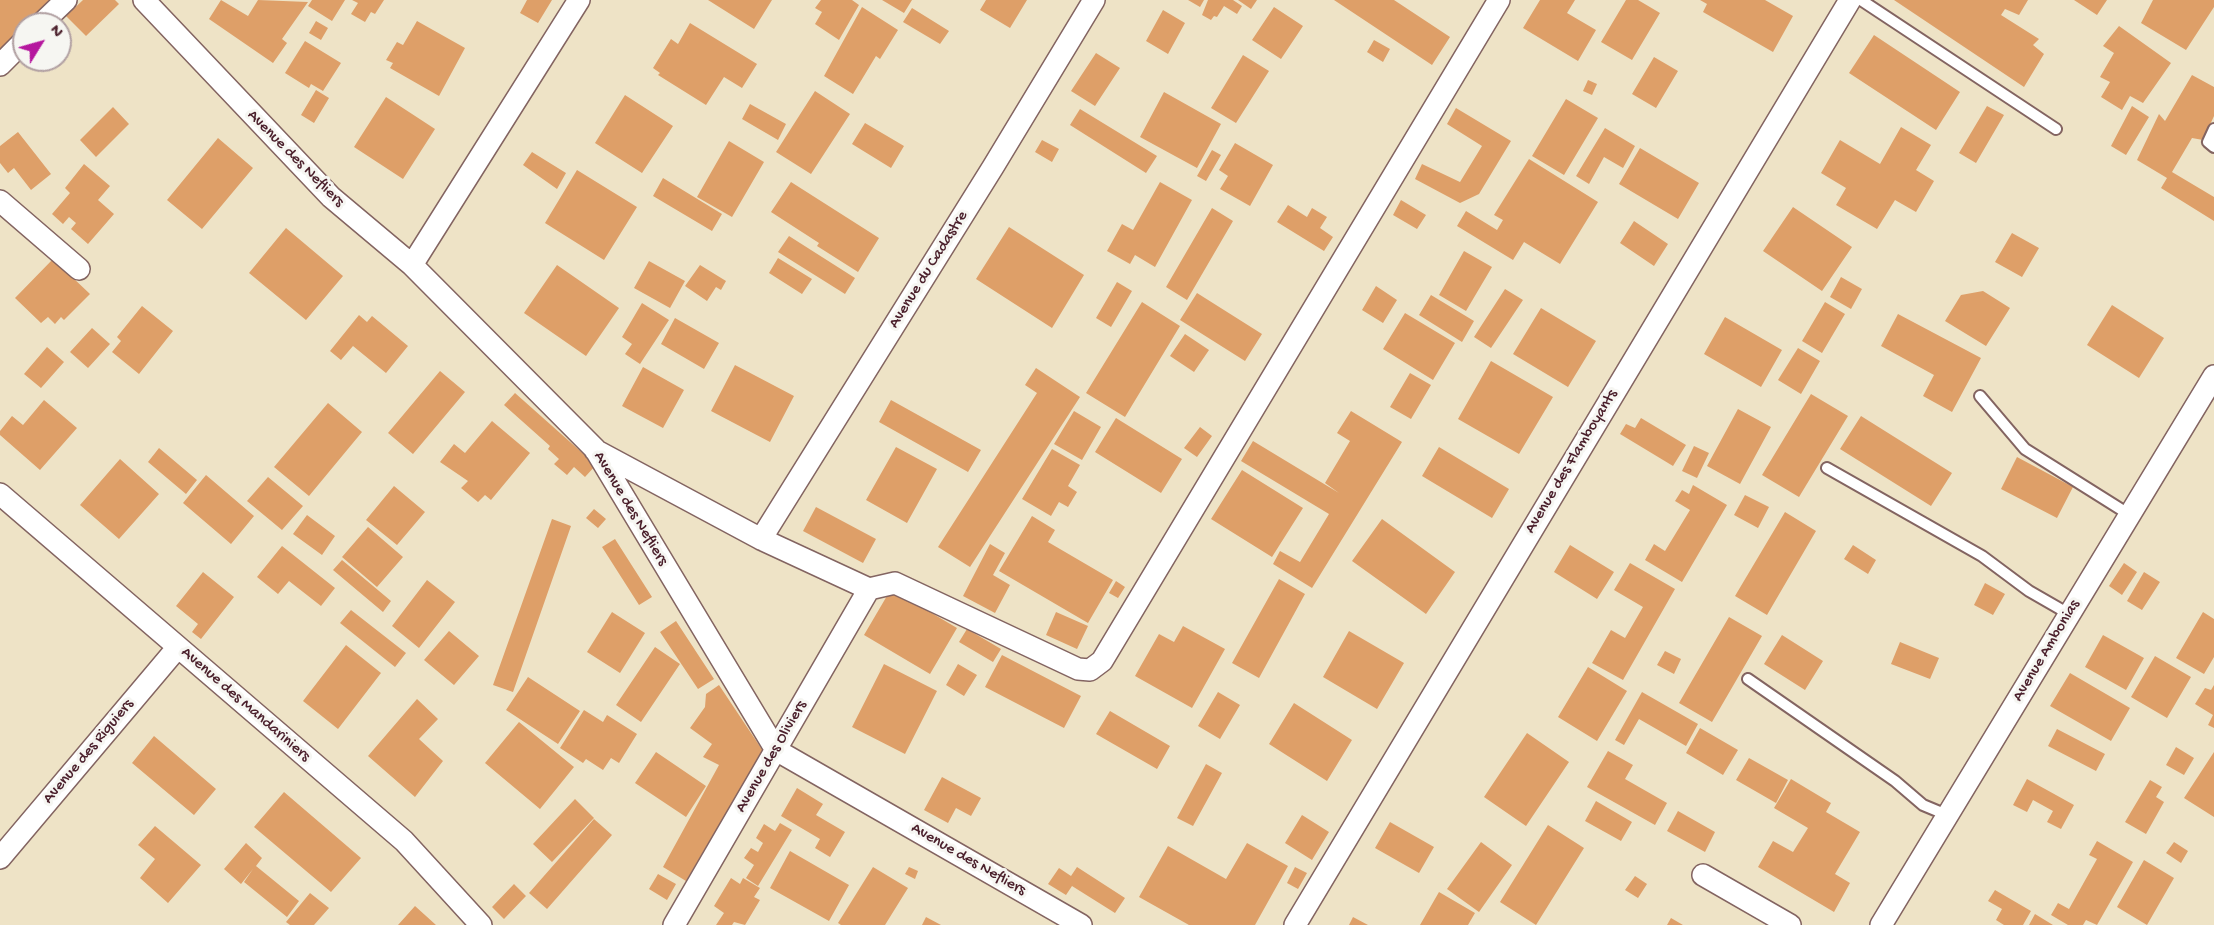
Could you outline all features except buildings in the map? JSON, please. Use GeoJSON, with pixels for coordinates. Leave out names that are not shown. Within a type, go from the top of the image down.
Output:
{"type":"FeatureCollection","features":[{"type":"Feature","properties":{"kind":"street"},"geometry":{"type":"LineString","coordinates":[[54,12],[66,0]]}},
{"type":"Feature","properties":{"kind":"street","name":"Avenue des Nefliers"},"geometry":{"type":"LineString","coordinates":[[144,0],[331,197],[412,265],[595,449],[776,750],[1081,925]]}},
{"type":"Feature","properties":{"kind":"street"},"geometry":{"type":"LineString","coordinates":[[412,265],[579,0]]}},
{"type":"Feature","properties":{"kind":"street","name":"Avenue du Cadastre"},"geometry":{"type":"LineString","coordinates":[[761,538],[993,167],[1094,0]]}},
{"type":"Feature","properties":{"kind":"street"},"geometry":{"type":"LineString","coordinates":[[595,449],[761,538],[868,589],[896,584],[1078,669],[1095,668],[1114,641],[1499,0]]}},
{"type":"Feature","properties":{"kind":"street","name":"Avenue des Flamboyants"},"geometry":{"type":"LineString","coordinates":[[1295,925],[1850,0]]}},
{"type":"Feature","properties":{"kind":"street"},"geometry":{"type":"LineString","coordinates":[[0,65],[12,53]]}},
{"type":"Feature","properties":{"kind":"street"},"geometry":{"type":"LineString","coordinates":[[0,201],[79,270]]}},
{"type":"Feature","properties":{"kind":"street","name":"Avenue Ambonias"},"geometry":{"type":"LineString","coordinates":[[1881,925],[2214,376]]}},
{"type":"Feature","properties":{"kind":"street","name":"Avenue des Mandariniers"},"geometry":{"type":"LineString","coordinates":[[0,494],[404,841],[481,925]]}},
{"type":"Feature","properties":{"kind":"street","name":"Avenue des Oliviers"},"geometry":{"type":"LineString","coordinates":[[674,925],[868,589]]}},
{"type":"Feature","properties":{"kind":"street","name":"Avenue des Riguiers"},"geometry":{"type":"LineString","coordinates":[[0,858],[178,647]]}},
{"type":"Feature","properties":{"kind":"street"},"geometry":{"type":"LineString","coordinates":[[1703,875],[1791,925]]}},
{"type":"Feature","properties":{"kind":"lane"},"geometry":{"type":"LineString","coordinates":[[1861,0],[2056,129]]}},
{"type":"Feature","properties":{"kind":"lane"},"geometry":{"type":"LineString","coordinates":[[2214,129],[2208,142],[2214,147]]}},
{"type":"Feature","properties":{"kind":"lane"},"geometry":{"type":"LineString","coordinates":[[1980,396],[2025,449],[2130,514]]}},
{"type":"Feature","properties":{"kind":"lane"},"geometry":{"type":"LineString","coordinates":[[1827,468],[1983,555],[2029,591],[2070,614]]}},
{"type":"Feature","properties":{"kind":"lane"},"geometry":{"type":"LineString","coordinates":[[1748,680],[1895,781],[1923,805],[1947,815]]}}]}
